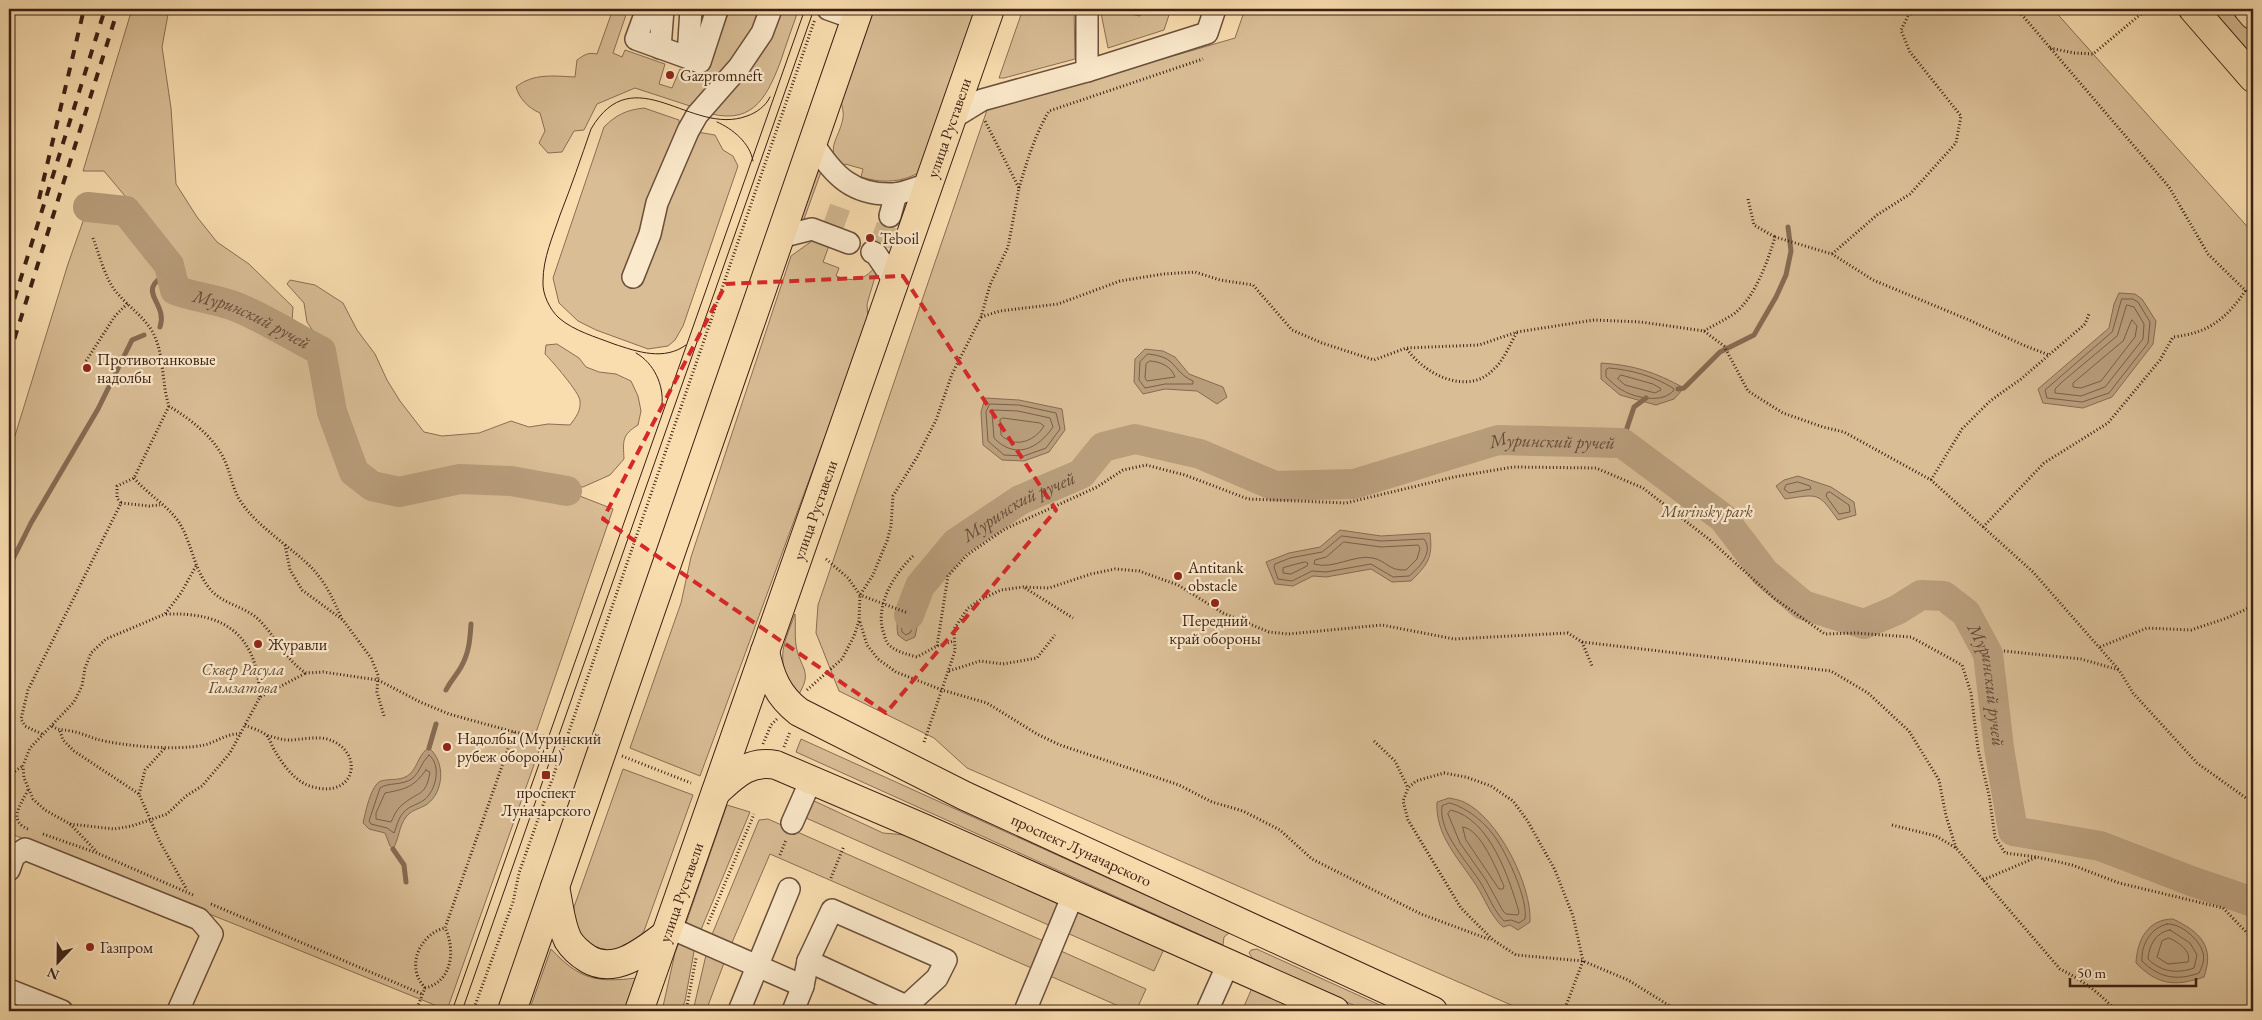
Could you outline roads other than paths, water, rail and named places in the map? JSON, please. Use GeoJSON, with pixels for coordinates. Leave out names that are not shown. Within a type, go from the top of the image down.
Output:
{"type":"FeatureCollection","features":[{"type":"Feature","properties":{"kind":"main road","name":"улица Руставели"},"geometry":{"type":"LineString","coordinates":[[639,1011],[990,9]]}},
{"type":"Feature","properties":{"kind":"main road"},"geometry":{"type":"LineString","coordinates":[[2192,9],[2253,78]]}},
{"type":"Feature","properties":{"kind":"main road"},"geometry":{"type":"LineString","coordinates":[[2248,9],[2253,15]]}},
{"type":"Feature","properties":{"kind":"main road"},"geometry":{"type":"LineString","coordinates":[[512,1011],[858,14]]}},
{"type":"Feature","properties":{"kind":"main road","name":"проспект Луначарского"},"geometry":{"type":"LineString","coordinates":[[765,651],[769,672],[791,718],[799,712],[965,796],[1433,1011]]}},
{"type":"Feature","properties":{"kind":"main road"},"geometry":{"type":"LineString","coordinates":[[716,792],[743,769],[756,764],[776,765],[1336,1011]]}},
{"type":"Feature","properties":{"kind":"main road"},"geometry":{"type":"LineString","coordinates":[[555,887],[563,926],[569,941],[580,954],[594,962],[610,964],[628,960],[666,931]]}},
{"type":"Feature","properties":{"kind":"main road"},"geometry":{"type":"LineString","coordinates":[[1228,964],[1236,940],[1244,931],[1253,928]]}},
{"type":"Feature","properties":{"kind":"street"},"geometry":{"type":"LineString","coordinates":[[647,9],[636,39],[700,62],[716,9]]}},
{"type":"Feature","properties":{"kind":"street"},"geometry":{"type":"LineString","coordinates":[[663,9],[674,53]]}},
{"type":"Feature","properties":{"kind":"street"},"geometry":{"type":"LineString","coordinates":[[674,53],[676,9]]}},
{"type":"Feature","properties":{"kind":"street"},"geometry":{"type":"LineString","coordinates":[[674,53],[691,9]]}},
{"type":"Feature","properties":{"kind":"street"},"geometry":{"type":"LineString","coordinates":[[633,277],[650,234],[657,203],[688,131],[697,115],[744,60],[762,33],[772,9]]}},
{"type":"Feature","properties":{"kind":"street"},"geometry":{"type":"LineString","coordinates":[[1087,9],[1087,71]]}},
{"type":"Feature","properties":{"kind":"street"},"geometry":{"type":"LineString","coordinates":[[951,119],[982,100],[1087,71],[1207,33],[1215,9]]}},
{"type":"Feature","properties":{"kind":"street"},"geometry":{"type":"LineString","coordinates":[[821,13],[858,14]]}},
{"type":"Feature","properties":{"kind":"street"},"geometry":{"type":"LineString","coordinates":[[813,143],[846,191],[896,194],[929,184]]}},
{"type":"Feature","properties":{"kind":"street"},"geometry":{"type":"LineString","coordinates":[[890,216],[896,194]]}},
{"type":"Feature","properties":{"kind":"street"},"geometry":{"type":"LineString","coordinates":[[780,237],[812,230],[837,235]]}},
{"type":"Feature","properties":{"kind":"street"},"geometry":{"type":"LineString","coordinates":[[876,250],[895,282]]}},
{"type":"Feature","properties":{"kind":"street"},"geometry":{"type":"LineString","coordinates":[[792,823],[811,780]]}},
{"type":"Feature","properties":{"kind":"street"},"geometry":{"type":"LineString","coordinates":[[9,870],[14,856],[26,850],[199,919],[212,934],[178,1011]]}},
{"type":"Feature","properties":{"kind":"street"},"geometry":{"type":"LineString","coordinates":[[739,1011],[789,889]]}},
{"type":"Feature","properties":{"kind":"street"},"geometry":{"type":"LineString","coordinates":[[1025,1011],[1073,895]]}},
{"type":"Feature","properties":{"kind":"street"},"geometry":{"type":"LineString","coordinates":[[793,1011],[803,986],[808,961],[832,910],[946,960],[937,978],[904,1009],[808,961]]}},
{"type":"Feature","properties":{"kind":"street"},"geometry":{"type":"LineString","coordinates":[[666,931],[701,941],[803,986]]}},
{"type":"Feature","properties":{"kind":"street"},"geometry":{"type":"LineString","coordinates":[[1207,1011],[1228,964]]}},
{"type":"Feature","properties":{"kind":"street"},"geometry":{"type":"LineString","coordinates":[[9,990],[62,1011]]}},
{"type":"Feature","properties":{"kind":"water"},"geometry":{"type":"Polygon","coordinates":[[[2119,293],[2135,294],[2142,299],[2156,321],[2153,344],[2112,397],[2083,408],[2043,403],[2038,389],[2109,328],[2114,304],[2119,293]]]}},
{"type":"Feature","properties":{"kind":"water"},"geometry":{"type":"Polygon","coordinates":[[[1145,349],[1163,351],[1175,357],[1189,374],[1223,387],[1227,397],[1217,404],[1197,391],[1165,389],[1143,394],[1134,382],[1135,359],[1145,349]]]}},
{"type":"Feature","properties":{"kind":"water"},"geometry":{"type":"Polygon","coordinates":[[[1601,363],[1644,370],[1684,388],[1674,399],[1656,405],[1620,395],[1601,379],[1601,363]]]}},
{"type":"Feature","properties":{"kind":"water"},"geometry":{"type":"Polygon","coordinates":[[[985,398],[1019,400],[1062,409],[1065,430],[1049,452],[1024,461],[1002,460],[983,445],[981,412],[985,398]]]}},
{"type":"Feature","properties":{"kind":"water"},"geometry":{"type":"Polygon","coordinates":[[[1798,476],[1831,487],[1854,502],[1856,515],[1838,520],[1826,504],[1817,497],[1805,496],[1785,499],[1776,486],[1784,480],[1798,476]]]}},
{"type":"Feature","properties":{"kind":"water"},"geometry":{"type":"Polygon","coordinates":[[[1340,530],[1381,536],[1430,533],[1430,555],[1422,570],[1411,581],[1392,582],[1371,569],[1326,577],[1313,576],[1293,586],[1275,584],[1266,562],[1289,553],[1320,547],[1340,530]]]}},
{"type":"Feature","properties":{"kind":"water"},"geometry":{"type":"Polygon","coordinates":[[[920,586],[920,612],[915,637],[906,641],[898,635],[897,621],[901,608],[909,596],[920,586]]]}},
{"type":"Feature","properties":{"kind":"water"},"geometry":{"type":"Polygon","coordinates":[[[429,748],[438,761],[441,777],[439,785],[432,800],[406,817],[393,849],[385,833],[369,829],[363,823],[369,800],[377,783],[408,776],[423,752],[429,748]]]}},
{"type":"Feature","properties":{"kind":"water"},"geometry":{"type":"Polygon","coordinates":[[[1449,798],[1462,801],[1477,810],[1489,822],[1510,854],[1519,872],[1529,907],[1530,922],[1518,930],[1510,925],[1503,927],[1498,922],[1476,885],[1449,846],[1437,814],[1437,802],[1449,798]]]}},
{"type":"Feature","properties":{"kind":"water"},"geometry":{"type":"Polygon","coordinates":[[[2173,919],[2191,929],[2203,941],[2208,957],[2204,977],[2184,982],[2167,982],[2152,976],[2136,963],[2139,946],[2146,932],[2157,923],[2173,919]]]}},
{"type":"Feature","properties":{"kind":"waterway","name":"Муринский ручей"},"geometry":{"type":"LineString","coordinates":[[88,207],[126,211],[169,265],[175,290],[239,308],[321,351],[332,412],[354,472],[372,486],[399,492],[460,479],[511,481],[567,491]]}},
{"type":"Feature","properties":{"kind":"waterway"},"geometry":{"type":"LineString","coordinates":[[1678,389],[1684,388],[1720,352],[1754,335],[1776,297],[1786,275],[1791,251],[1788,227]]}},
{"type":"Feature","properties":{"kind":"waterway"},"geometry":{"type":"LineString","coordinates":[[160,327],[160,310],[152,291],[159,279],[171,272]]}},
{"type":"Feature","properties":{"kind":"waterway"},"geometry":{"type":"LineString","coordinates":[[9,567],[31,523],[98,409],[132,340],[144,335]]}},
{"type":"Feature","properties":{"kind":"waterway"},"geometry":{"type":"LineString","coordinates":[[1622,443],[1634,407],[1646,398]]}},
{"type":"Feature","properties":{"kind":"waterway","name":"Муринский ручей"},"geometry":{"type":"LineString","coordinates":[[909,615],[920,586],[956,543],[1020,500],[1081,474],[1103,447],[1135,439],[1200,454],[1275,486],[1354,484],[1498,440],[1622,443],[1723,518],[1765,573],[1803,605],[1864,624],[1897,610],[1921,595],[1944,596],[1966,613],[1988,654],[1999,748],[2013,831],[2100,846],[2253,902]]}},
{"type":"Feature","properties":{"kind":"waterway"},"geometry":{"type":"LineString","coordinates":[[446,690],[466,657],[470,641],[471,624]]}},
{"type":"Feature","properties":{"kind":"waterway"},"geometry":{"type":"LineString","coordinates":[[429,748],[436,724]]}},
{"type":"Feature","properties":{"kind":"waterway"},"geometry":{"type":"LineString","coordinates":[[393,849],[404,865],[406,882]]}},
{"type":"Feature","properties":{"kind":"tunnel"},"geometry":{"type":"LineString","coordinates":[[833,227],[843,199]]}},
{"type":"Feature","properties":{"kind":"tunnel"},"geometry":{"type":"LineString","coordinates":[[880,245],[890,216]]}},
{"type":"Feature","properties":{"kind":"tram line"},"geometry":{"type":"LineString","coordinates":[[452,1011],[805,9]]}},
{"type":"Feature","properties":{"kind":"tram line"},"geometry":{"type":"LineString","coordinates":[[462,1011],[814,9]]}},
{"type":"Feature","properties":{"kind":"tram line"},"geometry":{"type":"LineString","coordinates":[[686,345],[669,353],[651,354],[614,344],[565,323],[553,311],[547,301],[543,286],[543,272],[552,239],[591,129],[608,108],[626,99],[644,98],[705,117],[726,120],[754,113],[770,97]]}},
{"type":"Feature","properties":{"kind":"tram line"},"geometry":{"type":"LineString","coordinates":[[717,122],[740,137],[748,148],[753,161]]}},
{"type":"Feature","properties":{"kind":"tram line"},"geometry":{"type":"LineString","coordinates":[[636,353],[653,369],[659,382],[662,405]]}},
{"type":"Feature","properties":{"kind":"railway"},"geometry":{"type":"LineString","coordinates":[[39,199],[84,9]]}},
{"type":"Feature","properties":{"kind":"railway"},"geometry":{"type":"LineString","coordinates":[[9,316],[105,9]]}},
{"type":"Feature","properties":{"kind":"railway"},"geometry":{"type":"LineString","coordinates":[[9,356],[118,9]]}},
{"type":"Feature","properties":{"kind":"place","name":"Gazpromneft"},"geometry":{"type":"Point","coordinates":[670,75]}},
{"type":"Feature","properties":{"kind":"place","name":"Teboil"},"geometry":{"type":"Point","coordinates":[870,238]}},
{"type":"Feature","properties":{"kind":"place","name":"Противотанковые надолбы"},"geometry":{"type":"Point","coordinates":[87,368]}},
{"type":"Feature","properties":{"kind":"place","name":"Antitank obstacle"},"geometry":{"type":"Point","coordinates":[1178,576]}},
{"type":"Feature","properties":{"kind":"place","name":"Передний край обороны"},"geometry":{"type":"Point","coordinates":[1215,603]}},
{"type":"Feature","properties":{"kind":"place","name":"Журавли"},"geometry":{"type":"Point","coordinates":[258,644]}},
{"type":"Feature","properties":{"kind":"place","name":"Надолбы (Муринский рубеж обороны)"},"geometry":{"type":"Point","coordinates":[447,747]}},
{"type":"Feature","properties":{"kind":"place","name":"проспект Луначарского"},"geometry":{"type":"Point","coordinates":[546,775]}},
{"type":"Feature","properties":{"kind":"place","name":"Газпром"},"geometry":{"type":"Point","coordinates":[90,947]}},
{"type":"Feature","properties":{"kind":"park label","name":"Murinsky park"},"geometry":{"type":"Point","coordinates":[1707,511]}},
{"type":"Feature","properties":{"kind":"park label","name":"Сквер Расула Гамзатова"},"geometry":{"type":"Point","coordinates":[243,678]}}]}
